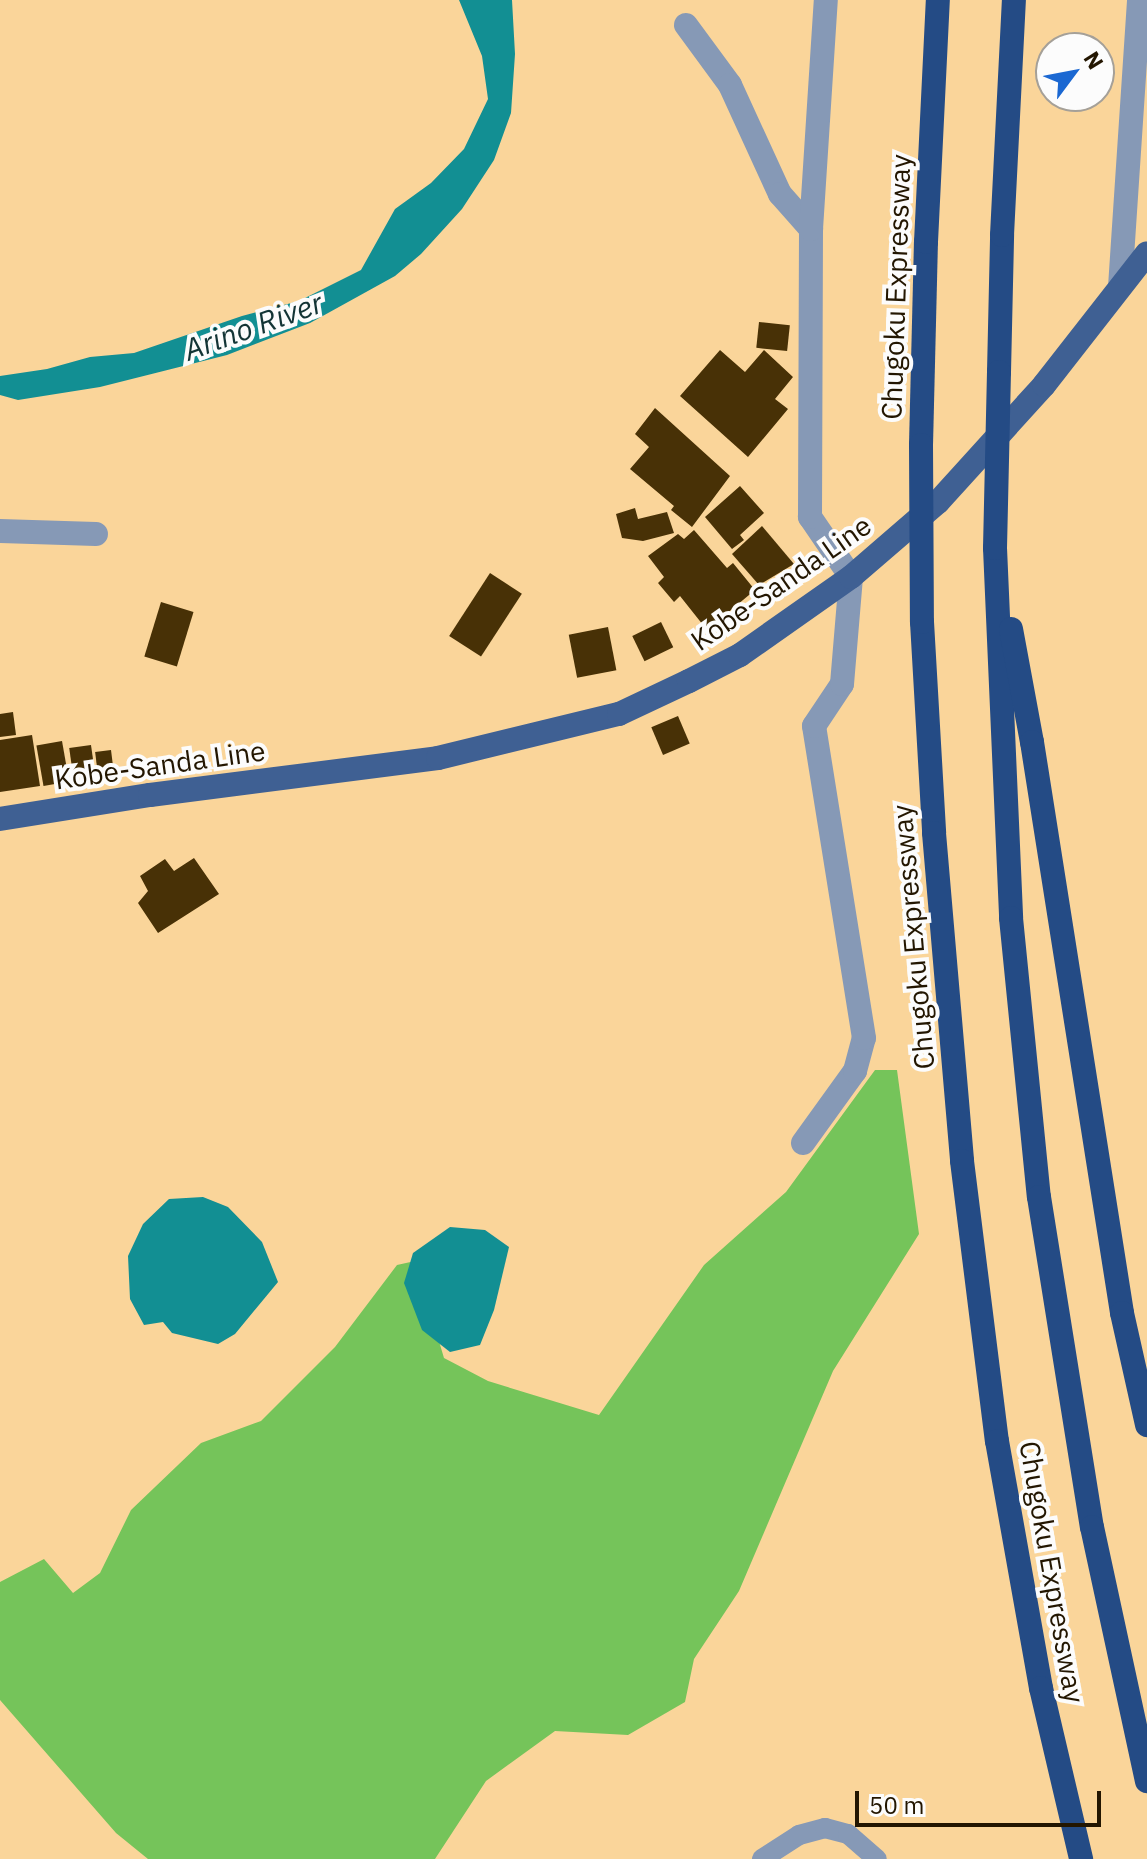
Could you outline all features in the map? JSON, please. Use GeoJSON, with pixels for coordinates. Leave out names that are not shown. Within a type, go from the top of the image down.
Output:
{"type":"FeatureCollection","features":[{"type":"Feature","properties":{"kind":"highway","name":"Chugoku Expressway"},"geometry":{"type":"LineString","coordinates":[[935,0],[921,445],[922,622],[934,833],[962,1161],[997,1441],[1041,1688],[1081,1859]]}},
{"type":"Feature","properties":{"kind":"highway","name":"Chugoku Expressway"},"geometry":{"type":"LineString","coordinates":[[1017,0],[1010,70],[995,548],[1011,918],[1039,1197],[1092,1527],[1147,1781]]}},
{"type":"Feature","properties":{"kind":"highway"},"geometry":{"type":"LineString","coordinates":[[995,548],[1032,742],[1122,1313],[1147,1425]]}},
{"type":"Feature","properties":{"kind":"main road","name":"Kobe-Sanda Line"},"geometry":{"type":"LineString","coordinates":[[0,819],[150,795],[438,758],[619,714],[740,655],[851,577],[938,502],[1044,385],[1147,253]]}},
{"type":"Feature","properties":{"kind":"street"},"geometry":{"type":"LineString","coordinates":[[803,1143],[855,1071],[864,1038],[814,726],[842,684],[851,577],[810,517],[811,229],[826,0]]}},
{"type":"Feature","properties":{"kind":"street"},"geometry":{"type":"LineString","coordinates":[[1120,287],[1139,0]]}},
{"type":"Feature","properties":{"kind":"street"},"geometry":{"type":"LineString","coordinates":[[686,25],[730,85],[780,194],[811,229]]}},
{"type":"Feature","properties":{"kind":"street"},"geometry":{"type":"LineString","coordinates":[[0,531],[96,534]]}},
{"type":"Feature","properties":{"kind":"lane"},"geometry":{"type":"LineString","coordinates":[[762,1859],[799,1835],[825,1828],[848,1834],[877,1859]]}},
{"type":"Feature","properties":{"kind":"lane"},"geometry":{"type":"LineString","coordinates":[[848,1834],[851,1859]]}},
{"type":"Feature","properties":{"kind":"green space"},"geometry":{"type":"Polygon","coordinates":[[[875,1070],[897,1070],[919,1234],[833,1371],[739,1591],[694,1659],[685,1702],[628,1735],[555,1731],[486,1781],[435,1859],[148,1859],[116,1833],[0,1700],[0,1582],[44,1559],[73,1593],[100,1573],[131,1510],[201,1443],[261,1421],[335,1347],[397,1265],[415,1261],[444,1358],[488,1381],[599,1415],[704,1265],[786,1192],[875,1070]]]}},
{"type":"Feature","properties":{"kind":"water","name":"Arino River"},"geometry":{"type":"Polygon","coordinates":[[[459,0],[512,0],[515,54],[511,113],[494,160],[462,209],[421,254],[395,276],[310,323],[227,355],[100,387],[18,400],[0,395],[0,376],[47,369],[90,357],[134,353],[242,316],[299,301],[361,270],[395,209],[431,183],[464,149],[488,99],[482,56],[459,0]]]}},
{"type":"Feature","properties":{"kind":"water"},"geometry":{"type":"Polygon","coordinates":[[[203,1197],[228,1207],[262,1242],[278,1282],[235,1334],[218,1344],[172,1333],[163,1322],[144,1325],[130,1299],[128,1256],[143,1224],[169,1199],[203,1197]]]}},
{"type":"Feature","properties":{"kind":"water"},"geometry":{"type":"Polygon","coordinates":[[[450,1227],[485,1230],[509,1247],[494,1310],[480,1345],[450,1352],[422,1330],[404,1283],[413,1253],[450,1227]]]}},
{"type":"Feature","properties":{"kind":"building"},"geometry":{"type":"Polygon","coordinates":[[[759,322],[790,325],[787,351],[756,348],[759,322]]]}},
{"type":"Feature","properties":{"kind":"building"},"geometry":{"type":"Polygon","coordinates":[[[720,350],[745,372],[764,350],[793,377],[775,399],[788,409],[748,457],[680,396],[720,350]]]}},
{"type":"Feature","properties":{"kind":"building"},"geometry":{"type":"Polygon","coordinates":[[[655,408],[730,476],[692,527],[671,510],[674,506],[630,469],[649,447],[635,434],[655,408]]]}},
{"type":"Feature","properties":{"kind":"building"},"geometry":{"type":"Polygon","coordinates":[[[740,486],[764,513],[740,535],[744,540],[732,549],[705,517],[740,486]]]}},
{"type":"Feature","properties":{"kind":"building"},"geometry":{"type":"Polygon","coordinates":[[[635,508],[638,519],[667,512],[674,533],[643,541],[622,538],[616,514],[635,508]]]}},
{"type":"Feature","properties":{"kind":"building"},"geometry":{"type":"Polygon","coordinates":[[[762,526],[794,564],[759,585],[732,554],[762,526]]]}},
{"type":"Feature","properties":{"kind":"building"},"geometry":{"type":"Polygon","coordinates":[[[694,530],[727,568],[733,563],[755,590],[707,630],[680,596],[674,602],[658,583],[664,577],[648,556],[678,534],[684,539],[694,530]]]}},
{"type":"Feature","properties":{"kind":"building"},"geometry":{"type":"Polygon","coordinates":[[[490,573],[522,594],[481,657],[449,636],[490,573]]]}},
{"type":"Feature","properties":{"kind":"building"},"geometry":{"type":"Polygon","coordinates":[[[161,602],[194,612],[177,666],[144,657],[161,602]]]}},
{"type":"Feature","properties":{"kind":"building"},"geometry":{"type":"Polygon","coordinates":[[[661,622],[673,647],[645,661],[632,636],[661,622]]]}},
{"type":"Feature","properties":{"kind":"building"},"geometry":{"type":"Polygon","coordinates":[[[608,627],[616,670],[577,678],[569,635],[608,627]]]}},
{"type":"Feature","properties":{"kind":"building"},"geometry":{"type":"Polygon","coordinates":[[[13,712],[16,735],[0,737],[0,714],[13,712]]]}},
{"type":"Feature","properties":{"kind":"building"},"geometry":{"type":"Polygon","coordinates":[[[678,716],[690,744],[663,755],[651,727],[678,716]]]}},
{"type":"Feature","properties":{"kind":"building"},"geometry":{"type":"Polygon","coordinates":[[[32,735],[40,786],[0,792],[0,740],[32,735]]]}},
{"type":"Feature","properties":{"kind":"building"},"geometry":{"type":"Polygon","coordinates":[[[62,741],[69,781],[44,786],[36,746],[62,741]]]}},
{"type":"Feature","properties":{"kind":"building"},"geometry":{"type":"Polygon","coordinates":[[[91,745],[95,775],[73,778],[69,748],[91,745]]]}},
{"type":"Feature","properties":{"kind":"building"},"geometry":{"type":"Polygon","coordinates":[[[111,750],[114,773],[98,775],[95,752],[111,750]]]}},
{"type":"Feature","properties":{"kind":"building"},"geometry":{"type":"Polygon","coordinates":[[[194,858],[219,894],[158,933],[138,903],[148,891],[140,876],[165,859],[174,871],[194,858]]]}}]}
